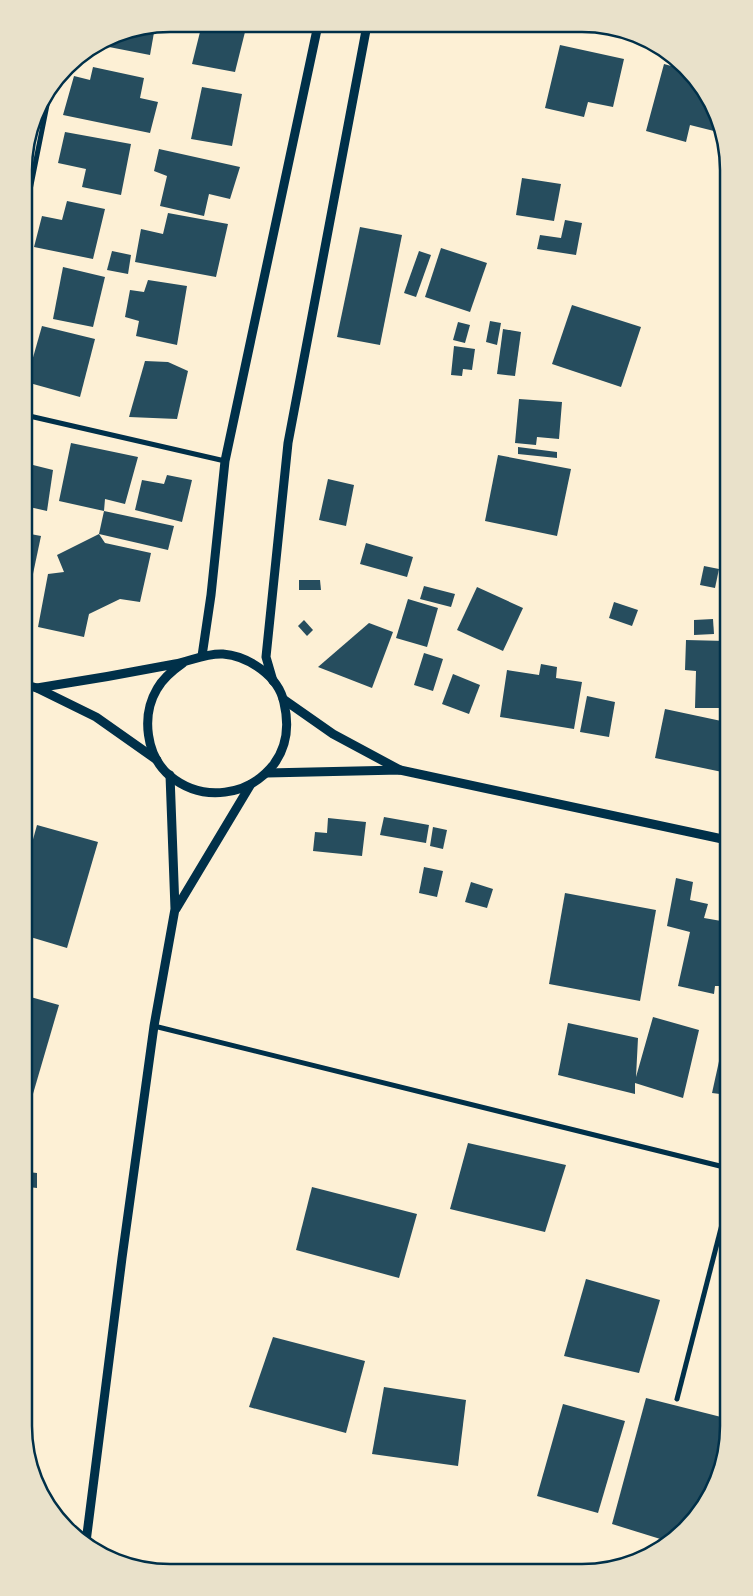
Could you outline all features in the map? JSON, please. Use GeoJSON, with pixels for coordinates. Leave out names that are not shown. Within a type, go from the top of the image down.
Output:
{"type":"FeatureCollection","features":[{"type":"Feature","properties":{"kind":"street"},"geometry":{"type":"LineString","coordinates":[[202,656],[226,461],[316,33]]}},
{"type":"Feature","properties":{"kind":"street"},"geometry":{"type":"LineString","coordinates":[[33,687],[96,717],[158,761],[170,775],[188,787],[211,793],[234,791],[251,784],[267,773],[279,758],[286,740],[288,720],[284,699],[273,681],[266,657],[288,443],[366,33]]}},
{"type":"Feature","properties":{"kind":"street"},"geometry":{"type":"LineString","coordinates":[[33,175],[46,112]]}},
{"type":"Feature","properties":{"kind":"street"},"geometry":{"type":"LineString","coordinates":[[33,417],[226,461]]}},
{"type":"Feature","properties":{"kind":"street"},"geometry":{"type":"LineString","coordinates":[[37,688],[109,677],[183,663],[202,656],[222,654],[241,658],[258,667],[273,681]]}},
{"type":"Feature","properties":{"kind":"street"},"geometry":{"type":"LineString","coordinates":[[158,761],[150,744],[147,725],[149,707],[156,689],[168,674],[183,663]]}},
{"type":"Feature","properties":{"kind":"street"},"geometry":{"type":"LineString","coordinates":[[284,699],[333,734],[400,770]]}},
{"type":"Feature","properties":{"kind":"street"},"geometry":{"type":"LineString","coordinates":[[267,773],[400,770],[720,839]]}},
{"type":"Feature","properties":{"kind":"street"},"geometry":{"type":"LineString","coordinates":[[87,1536],[154,1026],[176,909],[170,775]]}},
{"type":"Feature","properties":{"kind":"street"},"geometry":{"type":"LineString","coordinates":[[176,909],[251,784]]}},
{"type":"Feature","properties":{"kind":"street"},"geometry":{"type":"LineString","coordinates":[[154,1026],[720,1166]]}},
{"type":"Feature","properties":{"kind":"street"},"geometry":{"type":"LineString","coordinates":[[677,1399],[720,1232]]}},
{"type":"Feature","properties":{"kind":"building"},"geometry":{"type":"Polygon","coordinates":[[[200,33],[245,33],[235,72],[192,64],[200,33]]]}},
{"type":"Feature","properties":{"kind":"building"},"geometry":{"type":"Polygon","coordinates":[[[154,34],[150,55],[109,47],[134,37],[154,34]]]}},
{"type":"Feature","properties":{"kind":"building"},"geometry":{"type":"Polygon","coordinates":[[[560,45],[624,59],[613,107],[588,102],[584,117],[545,108],[560,45]]]}},
{"type":"Feature","properties":{"kind":"building"},"geometry":{"type":"Polygon","coordinates":[[[664,64],[673,66],[692,86],[702,101],[714,131],[690,125],[686,142],[646,131],[664,64]]]}},
{"type":"Feature","properties":{"kind":"building"},"geometry":{"type":"Polygon","coordinates":[[[93,67],[144,78],[140,98],[158,102],[150,133],[63,115],[74,76],[90,80],[93,67]]]}},
{"type":"Feature","properties":{"kind":"building"},"geometry":{"type":"Polygon","coordinates":[[[202,87],[242,94],[232,146],[191,139],[202,87]]]}},
{"type":"Feature","properties":{"kind":"building"},"geometry":{"type":"Polygon","coordinates":[[[65,132],[131,144],[121,195],[82,187],[86,169],[58,163],[65,132]]]}},
{"type":"Feature","properties":{"kind":"building"},"geometry":{"type":"Polygon","coordinates":[[[159,149],[240,167],[230,199],[209,194],[204,216],[160,206],[167,176],[154,171],[159,149]]]}},
{"type":"Feature","properties":{"kind":"building"},"geometry":{"type":"Polygon","coordinates":[[[522,178],[561,184],[554,221],[516,215],[522,178]]]}},
{"type":"Feature","properties":{"kind":"building"},"geometry":{"type":"Polygon","coordinates":[[[67,201],[105,209],[93,259],[34,247],[42,216],[62,220],[67,201]]]}},
{"type":"Feature","properties":{"kind":"building"},"geometry":{"type":"Polygon","coordinates":[[[168,213],[228,224],[216,277],[135,262],[141,229],[163,234],[168,213]]]}},
{"type":"Feature","properties":{"kind":"building"},"geometry":{"type":"Polygon","coordinates":[[[565,220],[582,223],[576,255],[537,249],[540,235],[561,238],[565,220]]]}},
{"type":"Feature","properties":{"kind":"building"},"geometry":{"type":"Polygon","coordinates":[[[360,227],[402,235],[380,345],[337,337],[360,227]]]}},
{"type":"Feature","properties":{"kind":"building"},"geometry":{"type":"Polygon","coordinates":[[[441,248],[487,263],[470,312],[425,297],[441,248]]]}},
{"type":"Feature","properties":{"kind":"building"},"geometry":{"type":"Polygon","coordinates":[[[112,251],[131,255],[128,274],[107,270],[112,251]]]}},
{"type":"Feature","properties":{"kind":"building"},"geometry":{"type":"Polygon","coordinates":[[[419,251],[431,255],[416,297],[404,293],[419,251]]]}},
{"type":"Feature","properties":{"kind":"building"},"geometry":{"type":"Polygon","coordinates":[[[63,267],[105,277],[93,327],[53,319],[63,267]]]}},
{"type":"Feature","properties":{"kind":"building"},"geometry":{"type":"Polygon","coordinates":[[[148,280],[187,286],[177,345],[136,336],[139,321],[125,317],[130,290],[144,292],[148,280]]]}},
{"type":"Feature","properties":{"kind":"building"},"geometry":{"type":"Polygon","coordinates":[[[572,305],[641,327],[621,387],[552,364],[572,305]]]}},
{"type":"Feature","properties":{"kind":"building"},"geometry":{"type":"Polygon","coordinates":[[[490,321],[501,323],[497,345],[486,342],[490,321]]]}},
{"type":"Feature","properties":{"kind":"building"},"geometry":{"type":"Polygon","coordinates":[[[458,322],[470,325],[465,343],[453,340],[458,322]]]}},
{"type":"Feature","properties":{"kind":"building"},"geometry":{"type":"Polygon","coordinates":[[[42,326],[95,339],[80,397],[33,384],[33,358],[42,326]]]}},
{"type":"Feature","properties":{"kind":"building"},"geometry":{"type":"Polygon","coordinates":[[[503,329],[521,332],[515,376],[497,374],[503,329]]]}},
{"type":"Feature","properties":{"kind":"building"},"geometry":{"type":"Polygon","coordinates":[[[454,346],[475,349],[472,370],[463,369],[462,376],[451,375],[454,346]]]}},
{"type":"Feature","properties":{"kind":"building"},"geometry":{"type":"Polygon","coordinates":[[[145,361],[168,362],[188,371],[177,419],[129,417],[145,361]]]}},
{"type":"Feature","properties":{"kind":"building"},"geometry":{"type":"Polygon","coordinates":[[[519,399],[562,402],[559,439],[537,437],[536,445],[515,443],[519,399]]]}},
{"type":"Feature","properties":{"kind":"building"},"geometry":{"type":"Polygon","coordinates":[[[71,443],[138,457],[125,504],[105,499],[104,511],[59,501],[71,443]]]}},
{"type":"Feature","properties":{"kind":"building"},"geometry":{"type":"Polygon","coordinates":[[[518,447],[557,452],[557,458],[518,454],[518,447]]]}},
{"type":"Feature","properties":{"kind":"building"},"geometry":{"type":"Polygon","coordinates":[[[498,455],[571,469],[557,536],[485,521],[498,455]]]}},
{"type":"Feature","properties":{"kind":"building"},"geometry":{"type":"Polygon","coordinates":[[[33,465],[53,470],[47,511],[33,508],[33,465]]]}},
{"type":"Feature","properties":{"kind":"building"},"geometry":{"type":"Polygon","coordinates":[[[167,475],[192,480],[182,522],[135,510],[142,480],[164,484],[167,475]]]}},
{"type":"Feature","properties":{"kind":"building"},"geometry":{"type":"Polygon","coordinates":[[[328,479],[354,485],[346,526],[319,520],[328,479]]]}},
{"type":"Feature","properties":{"kind":"building"},"geometry":{"type":"Polygon","coordinates":[[[104,511],[174,526],[168,550],[99,534],[104,511]]]}},
{"type":"Feature","properties":{"kind":"building"},"geometry":{"type":"Polygon","coordinates":[[[33,534],[41,536],[33,575],[33,534]]]}},
{"type":"Feature","properties":{"kind":"building"},"geometry":{"type":"Polygon","coordinates":[[[99,534],[105,543],[151,553],[140,602],[120,599],[89,614],[84,637],[38,627],[48,574],[64,572],[57,555],[99,534]]]}},
{"type":"Feature","properties":{"kind":"building"},"geometry":{"type":"Polygon","coordinates":[[[366,543],[413,557],[407,577],[360,564],[366,543]]]}},
{"type":"Feature","properties":{"kind":"building"},"geometry":{"type":"Polygon","coordinates":[[[704,566],[719,569],[715,588],[700,585],[704,566]]]}},
{"type":"Feature","properties":{"kind":"building"},"geometry":{"type":"Polygon","coordinates":[[[299,580],[320,580],[321,590],[299,590],[299,580]]]}},
{"type":"Feature","properties":{"kind":"building"},"geometry":{"type":"Polygon","coordinates":[[[424,586],[455,594],[451,607],[420,599],[424,586]]]}},
{"type":"Feature","properties":{"kind":"building"},"geometry":{"type":"Polygon","coordinates":[[[477,587],[523,608],[503,651],[457,630],[477,587]]]}},
{"type":"Feature","properties":{"kind":"building"},"geometry":{"type":"Polygon","coordinates":[[[408,599],[438,608],[427,647],[396,638],[408,599]]]}},
{"type":"Feature","properties":{"kind":"building"},"geometry":{"type":"Polygon","coordinates":[[[614,602],[638,610],[632,626],[609,618],[614,602]]]}},
{"type":"Feature","properties":{"kind":"building"},"geometry":{"type":"Polygon","coordinates":[[[713,619],[714,634],[694,635],[694,620],[713,619]]]}},
{"type":"Feature","properties":{"kind":"building"},"geometry":{"type":"Polygon","coordinates":[[[304,620],[313,630],[307,636],[298,626],[304,620]]]}},
{"type":"Feature","properties":{"kind":"building"},"geometry":{"type":"Polygon","coordinates":[[[369,623],[393,632],[372,688],[318,667],[369,623]]]}},
{"type":"Feature","properties":{"kind":"building"},"geometry":{"type":"Polygon","coordinates":[[[686,640],[720,641],[720,708],[695,708],[696,671],[685,670],[686,640]]]}},
{"type":"Feature","properties":{"kind":"building"},"geometry":{"type":"Polygon","coordinates":[[[424,653],[443,659],[433,691],[414,685],[424,653]]]}},
{"type":"Feature","properties":{"kind":"building"},"geometry":{"type":"Polygon","coordinates":[[[541,664],[557,667],[556,678],[582,682],[574,729],[500,717],[507,670],[539,675],[541,664]]]}},
{"type":"Feature","properties":{"kind":"building"},"geometry":{"type":"Polygon","coordinates":[[[453,674],[480,685],[469,714],[442,704],[453,674]]]}},
{"type":"Feature","properties":{"kind":"building"},"geometry":{"type":"Polygon","coordinates":[[[587,696],[615,702],[609,737],[580,732],[587,696]]]}},
{"type":"Feature","properties":{"kind":"building"},"geometry":{"type":"Polygon","coordinates":[[[665,709],[720,721],[720,772],[655,758],[665,709]]]}},
{"type":"Feature","properties":{"kind":"building"},"geometry":{"type":"Polygon","coordinates":[[[384,817],[429,825],[426,843],[380,835],[384,817]]]}},
{"type":"Feature","properties":{"kind":"building"},"geometry":{"type":"Polygon","coordinates":[[[328,818],[366,822],[362,856],[313,851],[315,832],[327,833],[328,818]]]}},
{"type":"Feature","properties":{"kind":"building"},"geometry":{"type":"Polygon","coordinates":[[[37,825],[98,842],[67,948],[32,938],[32,841],[37,825]]]}},
{"type":"Feature","properties":{"kind":"building"},"geometry":{"type":"Polygon","coordinates":[[[433,827],[447,830],[443,849],[430,846],[433,827]]]}},
{"type":"Feature","properties":{"kind":"building"},"geometry":{"type":"Polygon","coordinates":[[[424,867],[443,871],[437,897],[419,893],[424,867]]]}},
{"type":"Feature","properties":{"kind":"building"},"geometry":{"type":"Polygon","coordinates":[[[676,878],[693,882],[690,900],[708,904],[704,918],[720,921],[720,986],[715,986],[714,994],[678,986],[690,932],[667,926],[676,878]]]}},
{"type":"Feature","properties":{"kind":"building"},"geometry":{"type":"Polygon","coordinates":[[[471,882],[493,889],[487,908],[465,902],[471,882]]]}},
{"type":"Feature","properties":{"kind":"building"},"geometry":{"type":"Polygon","coordinates":[[[565,893],[656,910],[640,1001],[549,984],[565,893]]]}},
{"type":"Feature","properties":{"kind":"building"},"geometry":{"type":"Polygon","coordinates":[[[32,998],[59,1005],[32,1096],[32,998]]]}},
{"type":"Feature","properties":{"kind":"building"},"geometry":{"type":"Polygon","coordinates":[[[653,1017],[699,1030],[683,1098],[635,1083],[635,1094],[558,1075],[568,1023],[638,1038],[636,1077],[653,1017]]]}},
{"type":"Feature","properties":{"kind":"building"},"geometry":{"type":"Polygon","coordinates":[[[720,1057],[720,1094],[712,1093],[720,1057]]]}},
{"type":"Feature","properties":{"kind":"building"},"geometry":{"type":"Polygon","coordinates":[[[468,1143],[566,1165],[545,1232],[450,1209],[468,1143]]]}},
{"type":"Feature","properties":{"kind":"building"},"geometry":{"type":"Polygon","coordinates":[[[32,1172],[37,1173],[37,1188],[32,1187],[32,1172]]]}},
{"type":"Feature","properties":{"kind":"building"},"geometry":{"type":"Polygon","coordinates":[[[312,1187],[417,1214],[399,1278],[296,1250],[312,1187]]]}},
{"type":"Feature","properties":{"kind":"building"},"geometry":{"type":"Polygon","coordinates":[[[586,1279],[660,1300],[639,1373],[564,1356],[586,1279]]]}},
{"type":"Feature","properties":{"kind":"building"},"geometry":{"type":"Polygon","coordinates":[[[273,1337],[365,1361],[346,1433],[249,1407],[273,1337]]]}},
{"type":"Feature","properties":{"kind":"building"},"geometry":{"type":"Polygon","coordinates":[[[384,1387],[466,1400],[458,1466],[372,1454],[384,1387]]]}},
{"type":"Feature","properties":{"kind":"building"},"geometry":{"type":"Polygon","coordinates":[[[646,1398],[720,1417],[718,1453],[713,1470],[697,1502],[680,1523],[661,1539],[612,1524],[646,1398]]]}},
{"type":"Feature","properties":{"kind":"building"},"geometry":{"type":"Polygon","coordinates":[[[563,1404],[625,1421],[598,1513],[537,1496],[563,1404]]]}}]}
